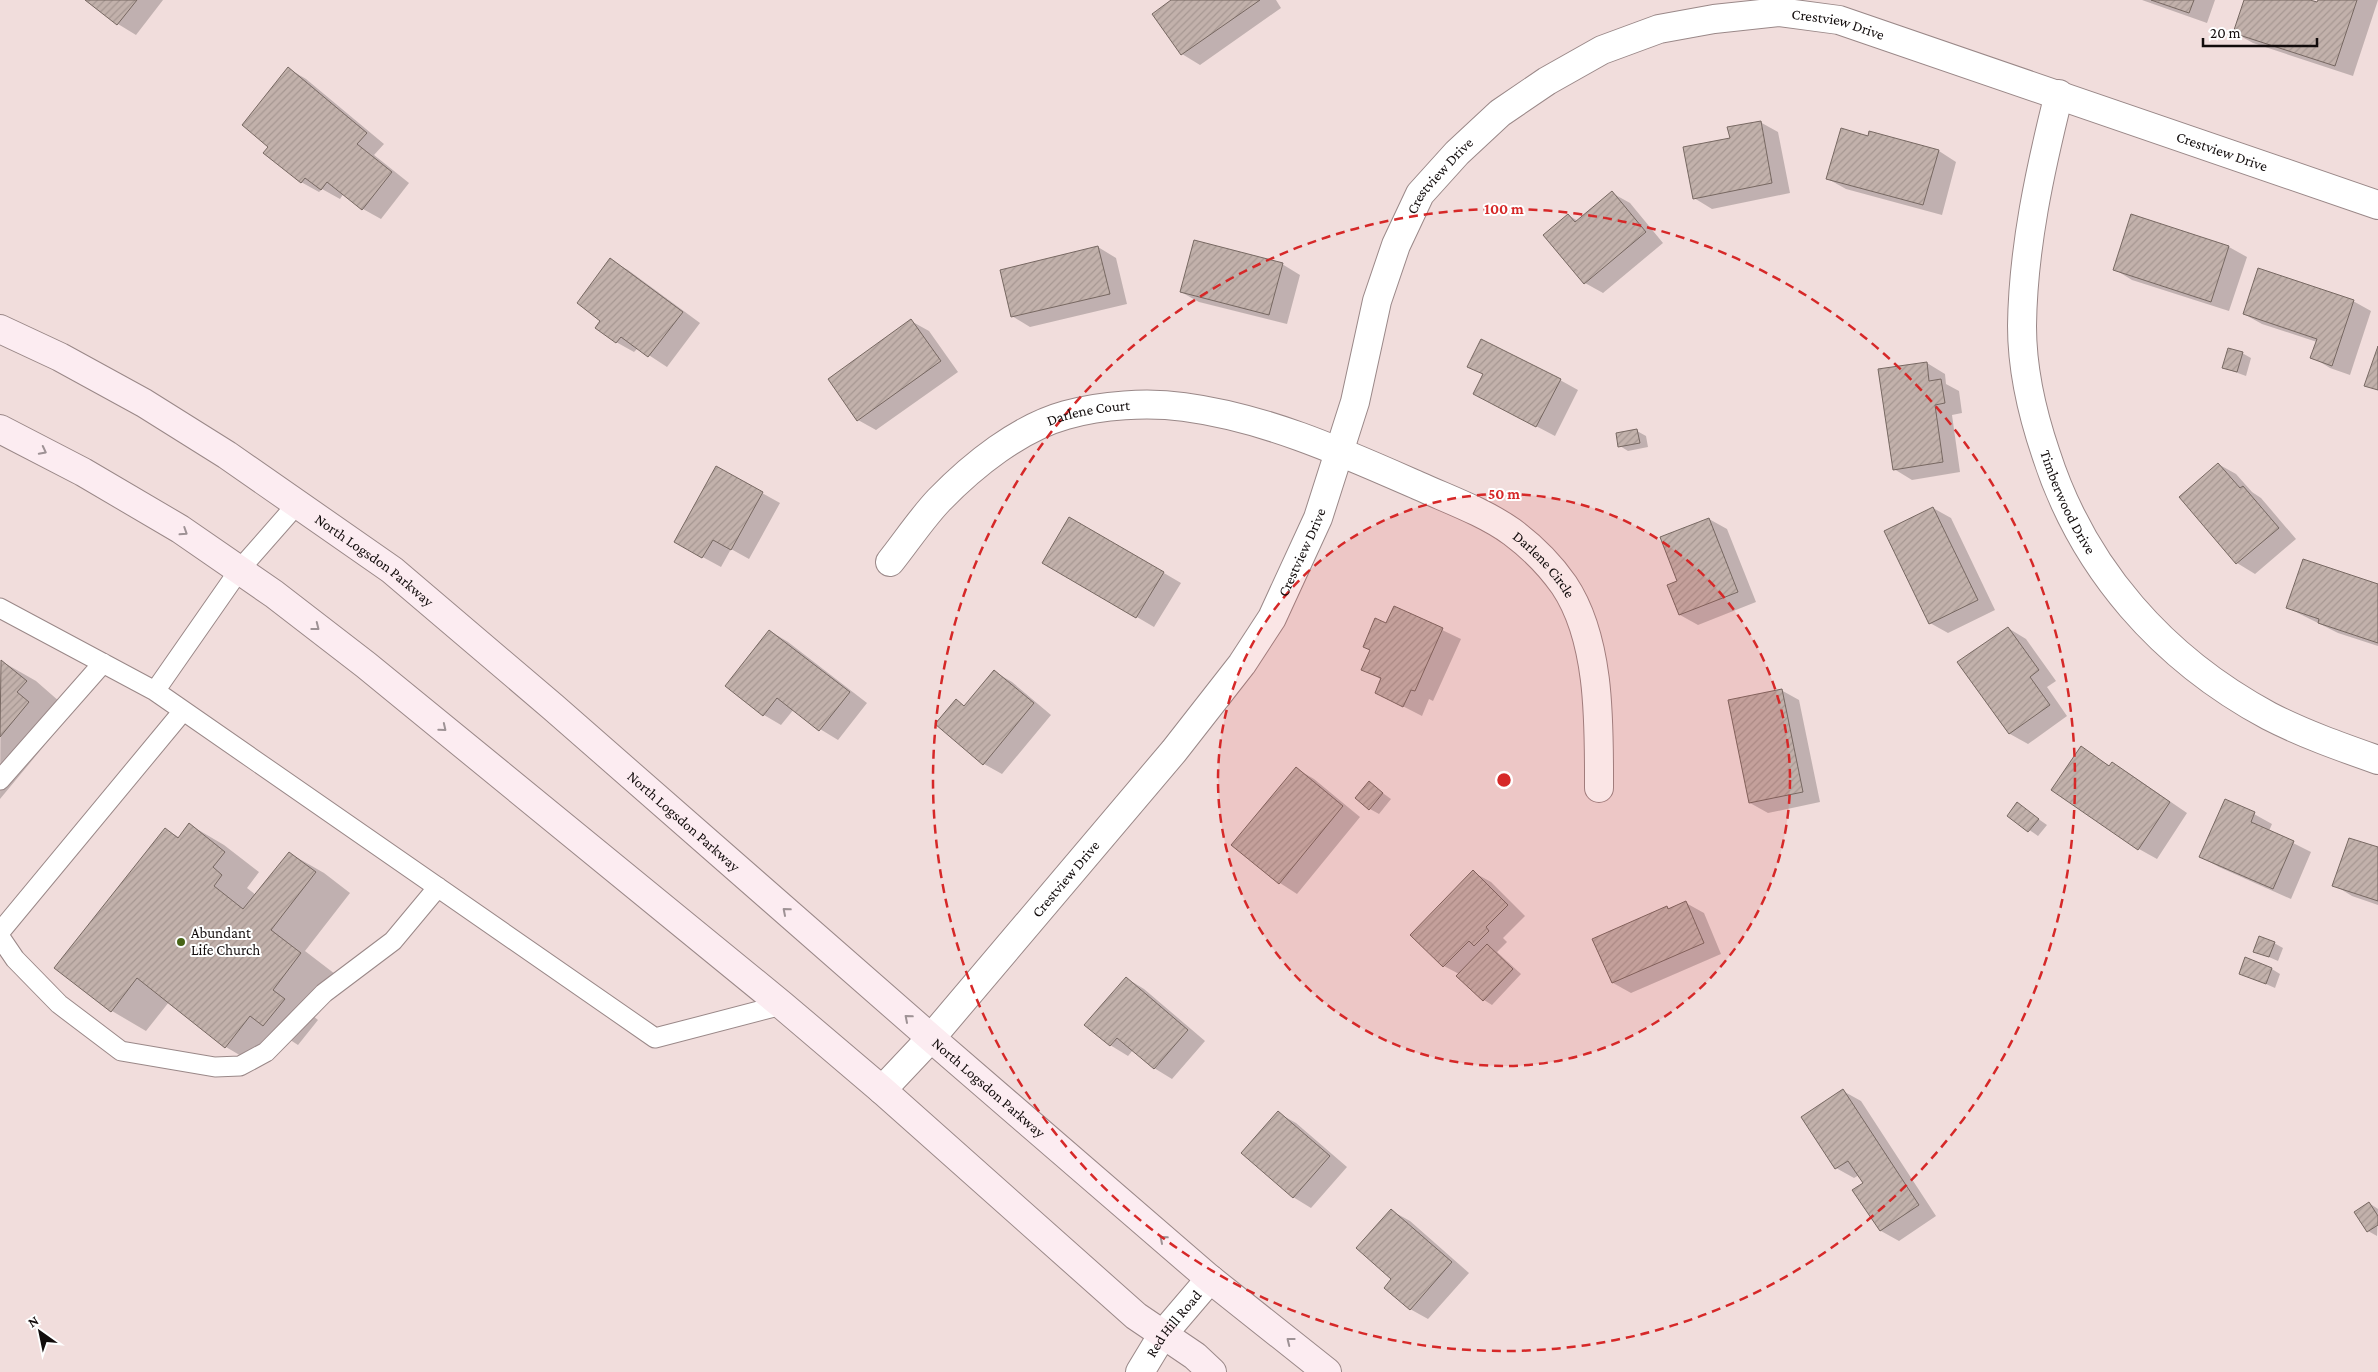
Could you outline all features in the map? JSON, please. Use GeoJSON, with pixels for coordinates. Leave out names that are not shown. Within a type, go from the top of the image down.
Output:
{"type":"FeatureCollection","features":[{"type":"Feature","properties":{"kind":"main road","name":"North Logsdon Parkway"},"geometry":{"type":"LineString","coordinates":[[0,329],[60,357],[144,403],[227,455],[392,570],[560,713],[1210,1279],[1327,1372]]}},
{"type":"Feature","properties":{"kind":"main road"},"geometry":{"type":"LineString","coordinates":[[0,428],[91,476],[180,529],[240,570],[366,666],[782,1005],[882,1090],[1136,1316],[1195,1356],[1212,1372]]}},
{"type":"Feature","properties":{"kind":"street","name":"Crestview Drive"},"geometry":{"type":"LineString","coordinates":[[882,1090],[931,1038],[1174,751],[1242,664],[1272,618],[1298,567],[1318,518],[1338,450],[1355,402],[1376,300],[1396,245],[1420,194],[1457,153],[1500,114],[1547,81],[1602,50],[1659,29],[1714,19],[1780,12],[1839,20],[2378,205]]}},
{"type":"Feature","properties":{"kind":"street","name":"Timberwood Drive"},"geometry":{"type":"LineString","coordinates":[[2059,94],[2043,160],[2029,237],[2022,328],[2026,377],[2037,427],[2053,477],[2074,525],[2102,571],[2137,614],[2176,652],[2220,687],[2269,716],[2322,741],[2378,760]]}},
{"type":"Feature","properties":{"kind":"street","name":"Darlene Court"},"geometry":{"type":"LineString","coordinates":[[890,562],[939,500],[997,449],[1031,429],[1066,415],[1145,405],[1184,407],[1258,423],[1338,450]]}},
{"type":"Feature","properties":{"kind":"street","name":"Darlene Circle"},"geometry":{"type":"LineString","coordinates":[[1338,450],[1480,513],[1504,527],[1541,556],[1565,587],[1582,622],[1591,659],[1599,732],[1599,788]]}},
{"type":"Feature","properties":{"kind":"street","name":"Red Hill Road"},"geometry":{"type":"LineString","coordinates":[[1140,1372],[1163,1334],[1210,1279]]}},
{"type":"Feature","properties":{"kind":"lane"},"geometry":{"type":"LineString","coordinates":[[155,691],[240,570],[298,503]]}},
{"type":"Feature","properties":{"kind":"lane"},"geometry":{"type":"LineString","coordinates":[[0,608],[155,691],[655,1038],[782,1005]]}},
{"type":"Feature","properties":{"kind":"lane"},"geometry":{"type":"LineString","coordinates":[[0,780],[103,662]]}},
{"type":"Feature","properties":{"kind":"lane"},"geometry":{"type":"LineString","coordinates":[[0,932],[183,711]]}},
{"type":"Feature","properties":{"kind":"lane"},"geometry":{"type":"LineString","coordinates":[[0,937],[14,959],[58,1004],[121,1051],[215,1067],[240,1066],[266,1052],[324,993],[393,942],[438,888]]}},
{"type":"Feature","properties":{"kind":"building"},"geometry":{"type":"Polygon","coordinates":[[[85,0],[137,0],[117,25],[85,0]]]}},
{"type":"Feature","properties":{"kind":"building"},"geometry":{"type":"Polygon","coordinates":[[[1171,0],[1260,0],[1181,55],[1152,14],[1171,0]]]}},
{"type":"Feature","properties":{"kind":"building"},"geometry":{"type":"Polygon","coordinates":[[[2151,0],[2194,0],[2189,13],[2151,0]]]}},
{"type":"Feature","properties":{"kind":"building"},"geometry":{"type":"Polygon","coordinates":[[[2244,0],[2310,0],[2317,2],[2318,0],[2357,0],[2335,66],[2233,33],[2244,0]]]}},
{"type":"Feature","properties":{"kind":"building"},"geometry":{"type":"Polygon","coordinates":[[[288,67],[367,133],[357,144],[392,172],[362,210],[327,182],[321,190],[305,178],[301,183],[263,153],[268,147],[242,125],[288,67]]]}},
{"type":"Feature","properties":{"kind":"building"},"geometry":{"type":"Polygon","coordinates":[[[1761,121],[1772,183],[1693,199],[1683,147],[1730,138],[1727,127],[1761,121]]]}},
{"type":"Feature","properties":{"kind":"building"},"geometry":{"type":"Polygon","coordinates":[[[1841,128],[1868,136],[1869,131],[1939,150],[1923,205],[1826,179],[1841,128]]]}},
{"type":"Feature","properties":{"kind":"building"},"geometry":{"type":"Polygon","coordinates":[[[1612,191],[1646,232],[1584,284],[1543,235],[1568,214],[1575,222],[1612,191]]]}},
{"type":"Feature","properties":{"kind":"building"},"geometry":{"type":"Polygon","coordinates":[[[2131,214],[2229,246],[2211,302],[2113,270],[2131,214]]]}},
{"type":"Feature","properties":{"kind":"building"},"geometry":{"type":"Polygon","coordinates":[[[1194,240],[1283,263],[1269,315],[1180,292],[1194,240]]]}},
{"type":"Feature","properties":{"kind":"building"},"geometry":{"type":"Polygon","coordinates":[[[1098,246],[1110,294],[1011,317],[1000,270],[1098,246]]]}},
{"type":"Feature","properties":{"kind":"building"},"geometry":{"type":"Polygon","coordinates":[[[610,258],[683,312],[648,357],[621,337],[616,343],[595,328],[600,321],[577,303],[610,258]]]}},
{"type":"Feature","properties":{"kind":"building"},"geometry":{"type":"Polygon","coordinates":[[[2258,268],[2354,300],[2332,366],[2310,358],[2317,339],[2243,314],[2258,268]]]}},
{"type":"Feature","properties":{"kind":"building"},"geometry":{"type":"Polygon","coordinates":[[[911,319],[941,361],[857,421],[828,379],[911,319]]]}},
{"type":"Feature","properties":{"kind":"building"},"geometry":{"type":"Polygon","coordinates":[[[1481,339],[1561,379],[1536,427],[1473,394],[1483,374],[1467,367],[1481,339]]]}},
{"type":"Feature","properties":{"kind":"building"},"geometry":{"type":"Polygon","coordinates":[[[2378,346],[2378,390],[2364,386],[2378,346]]]}},
{"type":"Feature","properties":{"kind":"building"},"geometry":{"type":"Polygon","coordinates":[[[2228,348],[2243,352],[2237,372],[2222,368],[2228,348]]]}},
{"type":"Feature","properties":{"kind":"building"},"geometry":{"type":"Polygon","coordinates":[[[1927,362],[1929,381],[1941,379],[1945,403],[1935,405],[1943,462],[1893,470],[1878,369],[1927,362]]]}},
{"type":"Feature","properties":{"kind":"building"},"geometry":{"type":"Polygon","coordinates":[[[1637,429],[1640,443],[1618,447],[1616,433],[1637,429]]]}},
{"type":"Feature","properties":{"kind":"building"},"geometry":{"type":"Polygon","coordinates":[[[2218,463],[2240,488],[2243,486],[2279,528],[2236,564],[2179,497],[2218,463]]]}},
{"type":"Feature","properties":{"kind":"building"},"geometry":{"type":"Polygon","coordinates":[[[716,466],[763,492],[731,550],[713,540],[702,558],[674,542],[716,466]]]}},
{"type":"Feature","properties":{"kind":"building"},"geometry":{"type":"Polygon","coordinates":[[[1933,507],[1978,600],[1929,624],[1884,531],[1933,507]]]}},
{"type":"Feature","properties":{"kind":"building"},"geometry":{"type":"Polygon","coordinates":[[[1069,517],[1164,572],[1136,618],[1042,563],[1069,517]]]}},
{"type":"Feature","properties":{"kind":"building"},"geometry":{"type":"Polygon","coordinates":[[[1709,518],[1738,592],[1679,615],[1667,585],[1677,581],[1660,537],[1709,518]]]}},
{"type":"Feature","properties":{"kind":"building"},"geometry":{"type":"Polygon","coordinates":[[[2303,559],[2378,584],[2378,643],[2318,623],[2319,619],[2286,608],[2303,559]]]}},
{"type":"Feature","properties":{"kind":"building"},"geometry":{"type":"Polygon","coordinates":[[[1394,606],[1443,628],[1415,691],[1411,690],[1403,707],[1375,693],[1381,678],[1361,670],[1370,650],[1363,647],[1375,618],[1386,623],[1394,606]]]}},
{"type":"Feature","properties":{"kind":"building"},"geometry":{"type":"Polygon","coordinates":[[[2008,627],[2039,670],[2030,677],[2050,705],[2009,734],[1957,662],[2008,627]]]}},
{"type":"Feature","properties":{"kind":"building"},"geometry":{"type":"Polygon","coordinates":[[[769,630],[850,692],[819,731],[777,698],[763,716],[725,686],[769,630]]]}},
{"type":"Feature","properties":{"kind":"building"},"geometry":{"type":"Polygon","coordinates":[[[1,660],[27,681],[17,692],[29,702],[0,737],[1,660]]]}},
{"type":"Feature","properties":{"kind":"building"},"geometry":{"type":"Polygon","coordinates":[[[994,670],[1034,703],[983,765],[935,724],[956,699],[964,706],[994,670]]]}},
{"type":"Feature","properties":{"kind":"building"},"geometry":{"type":"Polygon","coordinates":[[[1782,689],[1803,792],[1749,803],[1728,700],[1782,689]]]}},
{"type":"Feature","properties":{"kind":"building"},"geometry":{"type":"Polygon","coordinates":[[[2081,746],[2109,766],[2112,762],[2170,802],[2138,850],[2051,790],[2081,746]]]}},
{"type":"Feature","properties":{"kind":"building"},"geometry":{"type":"Polygon","coordinates":[[[1296,767],[1343,806],[1279,884],[1231,845],[1296,767]]]}},
{"type":"Feature","properties":{"kind":"building"},"geometry":{"type":"Polygon","coordinates":[[[1369,781],[1383,793],[1369,810],[1355,798],[1369,781]]]}},
{"type":"Feature","properties":{"kind":"building"},"geometry":{"type":"Polygon","coordinates":[[[2225,799],[2255,812],[2251,822],[2294,841],[2273,889],[2199,857],[2225,799]]]}},
{"type":"Feature","properties":{"kind":"building"},"geometry":{"type":"Polygon","coordinates":[[[2017,802],[2039,819],[2028,832],[2007,816],[2017,802]]]}},
{"type":"Feature","properties":{"kind":"building","name":"Abundant Life Church"},"geometry":{"type":"Polygon","coordinates":[[[189,823],[225,852],[213,867],[222,875],[214,886],[243,909],[289,852],[316,872],[271,930],[301,953],[273,990],[285,999],[263,1026],[250,1016],[225,1048],[137,978],[111,1012],[54,968],[165,828],[178,838],[189,823]]]}},
{"type":"Feature","properties":{"kind":"building"},"geometry":{"type":"Polygon","coordinates":[[[2349,838],[2378,847],[2378,901],[2332,886],[2349,838]]]}},
{"type":"Feature","properties":{"kind":"building"},"geometry":{"type":"Polygon","coordinates":[[[1473,870],[1508,905],[1486,927],[1489,931],[1474,946],[1469,941],[1443,967],[1410,935],[1473,870]]]}},
{"type":"Feature","properties":{"kind":"building"},"geometry":{"type":"Polygon","coordinates":[[[1686,901],[1704,943],[1612,983],[1592,939],[1667,906],[1668,909],[1686,901]]]}},
{"type":"Feature","properties":{"kind":"building"},"geometry":{"type":"Polygon","coordinates":[[[2259,936],[2275,942],[2269,957],[2253,952],[2259,936]]]}},
{"type":"Feature","properties":{"kind":"building"},"geometry":{"type":"Polygon","coordinates":[[[1487,944],[1513,969],[1483,1001],[1456,976],[1487,944]]]}},
{"type":"Feature","properties":{"kind":"building"},"geometry":{"type":"Polygon","coordinates":[[[2245,957],[2272,968],[2266,984],[2239,974],[2245,957]]]}},
{"type":"Feature","properties":{"kind":"building"},"geometry":{"type":"Polygon","coordinates":[[[1126,977],[1188,1030],[1154,1069],[1117,1038],[1110,1046],[1084,1025],[1126,977]]]}},
{"type":"Feature","properties":{"kind":"building"},"geometry":{"type":"Polygon","coordinates":[[[1843,1089],[1919,1205],[1880,1231],[1852,1190],[1863,1183],[1848,1161],[1835,1169],[1801,1117],[1843,1089]]]}},
{"type":"Feature","properties":{"kind":"building"},"geometry":{"type":"Polygon","coordinates":[[[1278,1111],[1330,1156],[1293,1198],[1241,1153],[1278,1111]]]}},
{"type":"Feature","properties":{"kind":"building"},"geometry":{"type":"Polygon","coordinates":[[[2369,1202],[2378,1216],[2378,1225],[2367,1232],[2354,1212],[2369,1202]]]}},
{"type":"Feature","properties":{"kind":"building"},"geometry":{"type":"Polygon","coordinates":[[[1391,1209],[1452,1262],[1410,1310],[1384,1288],[1391,1279],[1356,1248],[1391,1209]]]}},
{"type":"Feature","properties":{"kind":"place","name":"Abundant Life Church"},"geometry":{"type":"Point","coordinates":[181,942]}}]}
